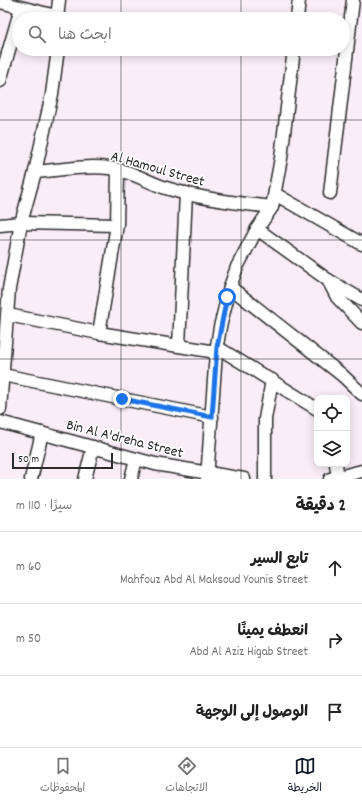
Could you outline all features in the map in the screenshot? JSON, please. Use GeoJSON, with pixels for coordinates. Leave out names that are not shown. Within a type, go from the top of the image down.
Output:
{"type":"FeatureCollection","features":[{"type":"Feature","properties":{"kind":"street"},"geometry":{"type":"LineString","coordinates":[[58,12],[59,0]]}},
{"type":"Feature","properties":{"kind":"street"},"geometry":{"type":"LineString","coordinates":[[298,12],[299,0]]}},
{"type":"Feature","properties":{"kind":"street"},"geometry":{"type":"LineString","coordinates":[[350,25],[353,0]]}},
{"type":"Feature","properties":{"kind":"street"},"geometry":{"type":"LineString","coordinates":[[0,2],[35,12]]}},
{"type":"Feature","properties":{"kind":"street"},"geometry":{"type":"LineString","coordinates":[[20,12],[21,8]]}},
{"type":"Feature","properties":{"kind":"street"},"geometry":{"type":"LineString","coordinates":[[0,81],[12,39]]}},
{"type":"Feature","properties":{"kind":"street"},"geometry":{"type":"LineString","coordinates":[[0,403],[3,375],[3,348],[8,316],[5,288],[21,223],[36,172],[52,94],[57,56]]}},
{"type":"Feature","properties":{"kind":"street"},"geometry":{"type":"LineString","coordinates":[[208,476],[216,350],[221,320],[230,287],[246,248],[256,229],[272,207],[281,158],[293,56]]}},
{"type":"Feature","properties":{"kind":"street"},"geometry":{"type":"LineString","coordinates":[[330,193],[346,56]]}},
{"type":"Feature","properties":{"kind":"street","name":"Al Hamoul Street"},"geometry":{"type":"LineString","coordinates":[[36,172],[91,168],[118,170],[166,188],[207,199],[272,207]]}},
{"type":"Feature","properties":{"kind":"street"},"geometry":{"type":"LineString","coordinates":[[99,333],[117,225],[118,170]]}},
{"type":"Feature","properties":{"kind":"street"},"geometry":{"type":"LineString","coordinates":[[179,346],[186,193]]}},
{"type":"Feature","properties":{"kind":"street"},"geometry":{"type":"LineString","coordinates":[[275,194],[362,244]]}},
{"type":"Feature","properties":{"kind":"street"},"geometry":{"type":"LineString","coordinates":[[0,225],[21,223],[117,225]]}},
{"type":"Feature","properties":{"kind":"street"},"geometry":{"type":"LineString","coordinates":[[256,229],[328,280],[362,300]]}},
{"type":"Feature","properties":{"kind":"street"},"geometry":{"type":"LineString","coordinates":[[328,280],[337,297],[362,323]]}},
{"type":"Feature","properties":{"kind":"street"},"geometry":{"type":"LineString","coordinates":[[230,287],[342,374],[362,394]]}},
{"type":"Feature","properties":{"kind":"street"},"geometry":{"type":"LineString","coordinates":[[8,316],[99,333],[179,346],[216,350],[272,380],[314,407]]}},
{"type":"Feature","properties":{"kind":"street"},"geometry":{"type":"LineString","coordinates":[[3,375],[212,417]]}},
{"type":"Feature","properties":{"kind":"street"},"geometry":{"type":"LineString","coordinates":[[265,479],[265,419],[272,380]]}},
{"type":"Feature","properties":{"kind":"street","name":"Bin Al A'dreha Street"},"geometry":{"type":"LineString","coordinates":[[0,422],[136,459],[180,474],[244,479]]}},
{"type":"Feature","properties":{"kind":"street"},"geometry":{"type":"LineString","coordinates":[[31,479],[42,433]]}},
{"type":"Feature","properties":{"kind":"street"},"geometry":{"type":"LineString","coordinates":[[85,479],[93,447]]}},
{"type":"Feature","properties":{"kind":"street"},"geometry":{"type":"LineString","coordinates":[[131,479],[136,459]]}},
{"type":"Feature","properties":{"kind":"street"},"geometry":{"type":"LineString","coordinates":[[336,467],[335,479],[362,471]]}},
{"type":"Feature","properties":{"kind":"route"},"geometry":{"type":"LineString","coordinates":[[122,399],[212,417],[217,347],[227,297]]}}]}
